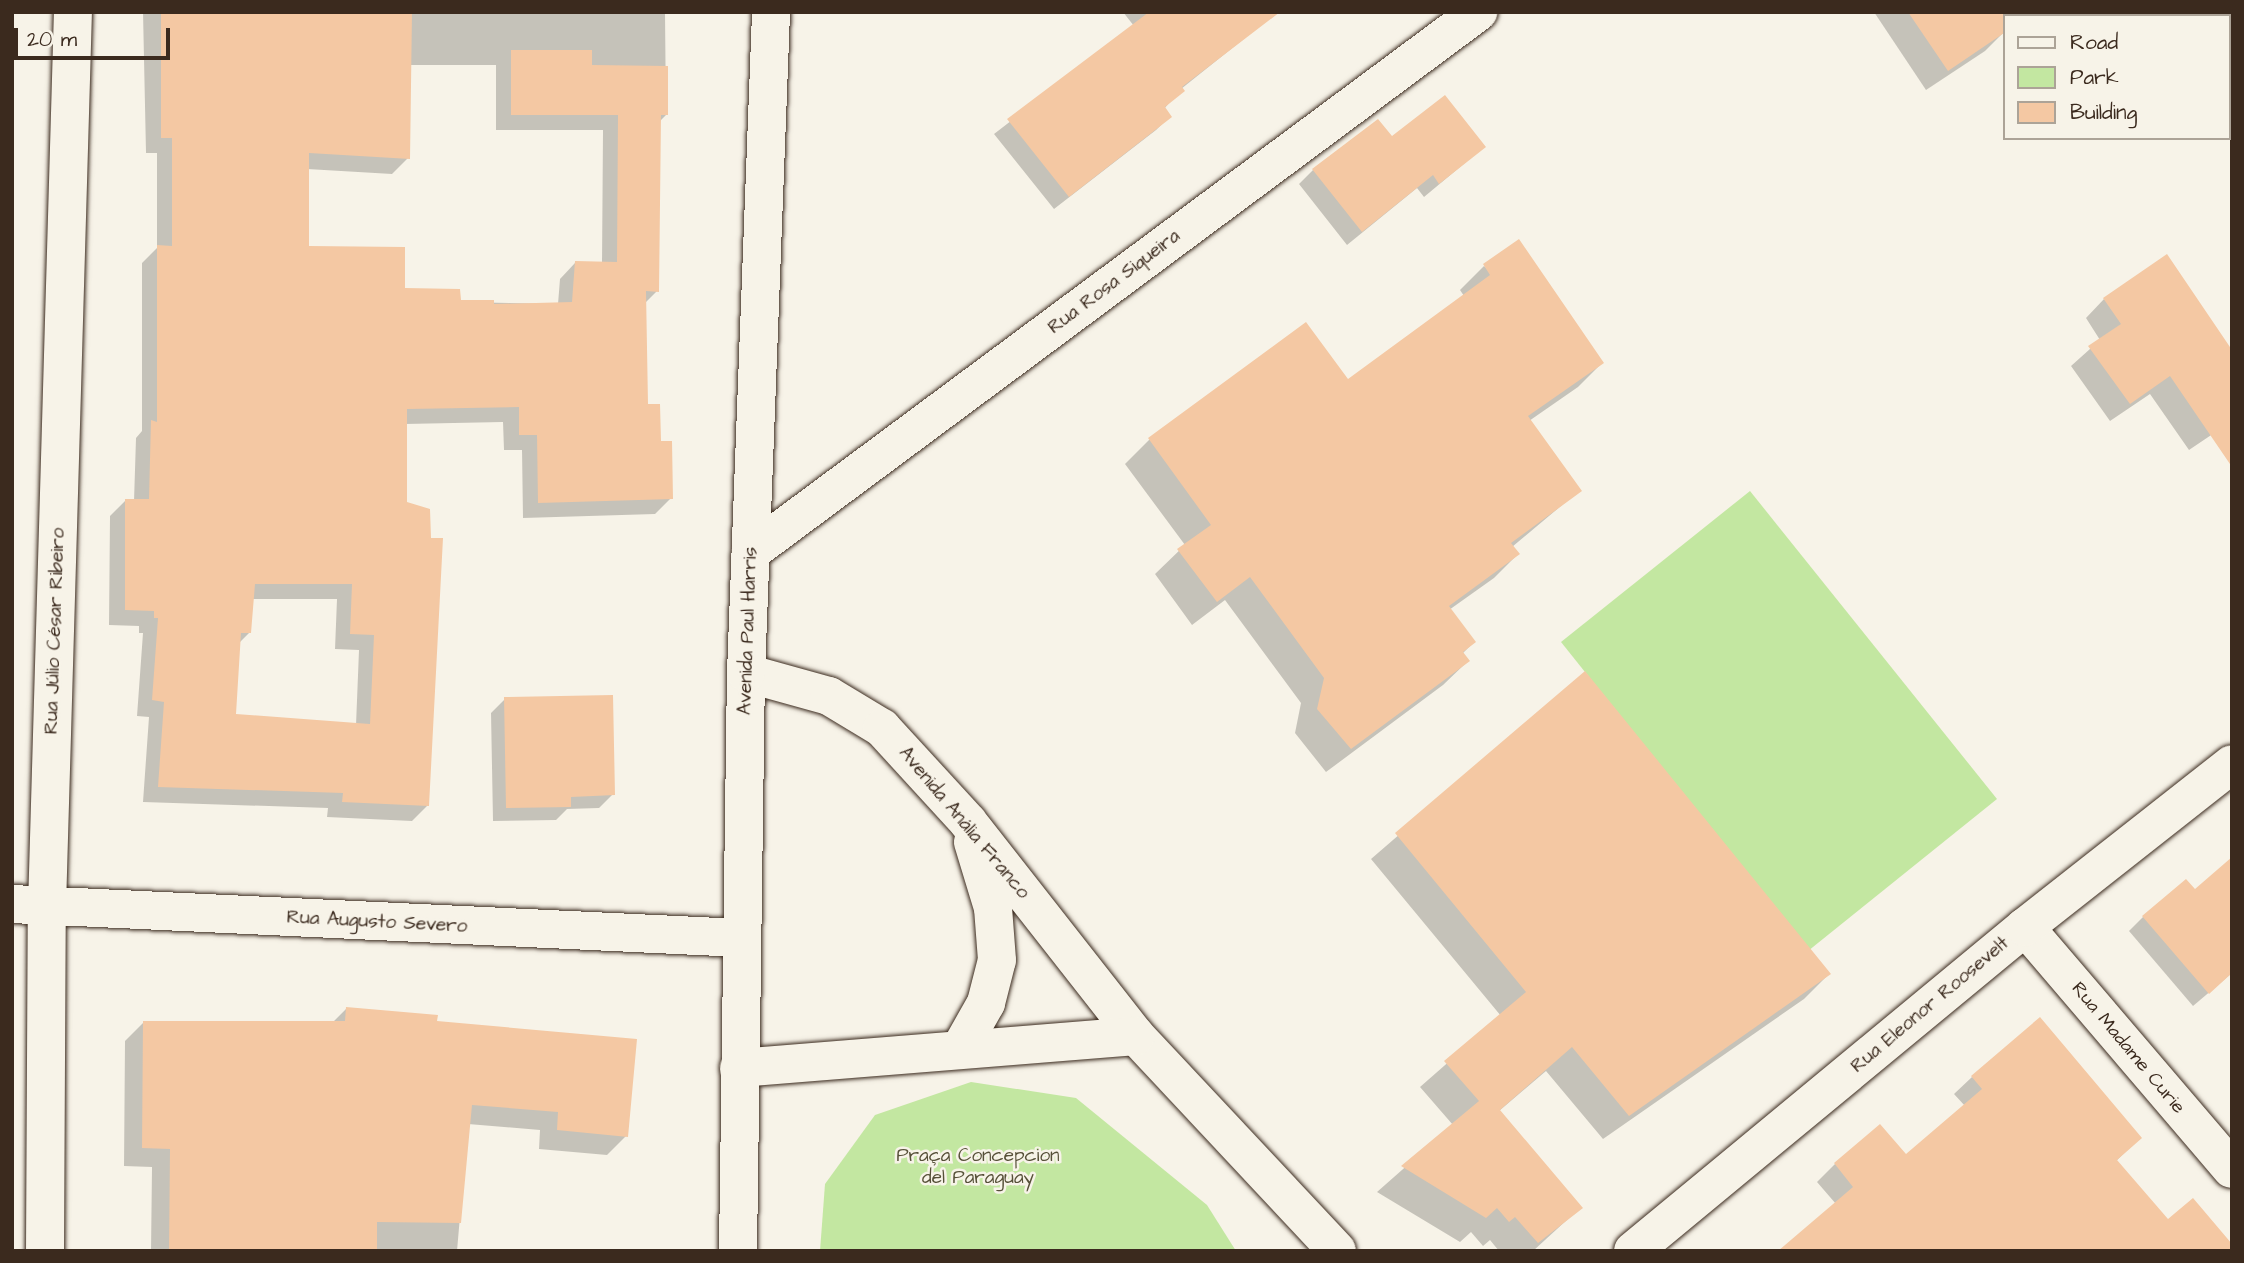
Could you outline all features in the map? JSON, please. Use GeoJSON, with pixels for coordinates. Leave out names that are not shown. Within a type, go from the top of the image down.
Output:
{"type":"FeatureCollection","features":[{"type":"Feature","properties":{"kind":"street","name":"Rua Júlio César Ribeiro"},"geometry":{"type":"LineString","coordinates":[[45,1251],[29,906],[73,12]]}},
{"type":"Feature","properties":{"kind":"street","name":"Avenida Paul Harris"},"geometry":{"type":"LineString","coordinates":[[738,1251],[746,673],[771,12]]}},
{"type":"Feature","properties":{"kind":"street","name":"Rua Rosa Siqueira"},"geometry":{"type":"LineString","coordinates":[[751,552],[1478,12]]}},
{"type":"Feature","properties":{"kind":"street","name":"Avenida Anália Franco"},"geometry":{"type":"LineString","coordinates":[[746,673],[829,696],[882,728],[968,822],[1136,1036],[1331,1248]]}},
{"type":"Feature","properties":{"kind":"street","name":"Rua Eleonor Roosevelt"},"geometry":{"type":"LineString","coordinates":[[1633,1251],[2025,927],[2232,764]]}},
{"type":"Feature","properties":{"kind":"street"},"geometry":{"type":"LineString","coordinates":[[960,1049],[986,1003],[997,960],[993,908],[968,822]]}},
{"type":"Feature","properties":{"kind":"street","name":"Rua Augusto Severo"},"geometry":{"type":"LineString","coordinates":[[29,906],[741,938]]}},
{"type":"Feature","properties":{"kind":"street","name":"Rua Madame Curie"},"geometry":{"type":"LineString","coordinates":[[2025,927],[2232,1170]]}},
{"type":"Feature","properties":{"kind":"street"},"geometry":{"type":"LineString","coordinates":[[739,1068],[1136,1036]]}},
{"type":"Feature","properties":{"kind":"green space"},"geometry":{"type":"Polygon","coordinates":[[[1750,491],[1997,799],[1808,951],[1561,642],[1750,491]]]}},
{"type":"Feature","properties":{"kind":"green space","name":"Praça Concepcion del Paraguay"},"geometry":{"type":"Polygon","coordinates":[[[971,1082],[1076,1098],[1207,1205],[1236,1251],[820,1251],[825,1184],[875,1115],[971,1082]]]}},
{"type":"Feature","properties":{"kind":"building"},"geometry":{"type":"Polygon","coordinates":[[[161,12],[412,12],[410,159],[309,153],[309,246],[405,247],[405,288],[460,289],[461,300],[494,300],[494,304],[572,302],[575,261],[617,262],[618,115],[511,115],[511,50],[592,50],[592,65],[668,66],[668,115],[661,115],[659,292],[646,291],[648,404],[660,404],[661,441],[672,441],[673,499],[538,503],[537,435],[519,435],[519,407],[407,409],[407,502],[430,509],[431,538],[443,538],[429,806],[342,802],[343,793],[158,787],[164,702],[152,700],[158,618],[154,618],[154,611],[125,610],[125,499],[149,499],[151,420],[157,422],[157,245],[172,246],[172,138],[161,138],[161,12]],[[255,584],[251,633],[241,633],[236,714],[370,724],[374,635],[350,634],[352,584],[255,584]]]}},
{"type":"Feature","properties":{"kind":"building"},"geometry":{"type":"Polygon","coordinates":[[[1149,12],[1280,12],[1182,87],[1185,91],[1165,107],[1172,117],[1069,197],[1007,119],[1149,12]]]}},
{"type":"Feature","properties":{"kind":"building"},"geometry":{"type":"Polygon","coordinates":[[[1908,12],[2036,12],[2002,14],[2002,34],[1948,71],[1908,12]]]}},
{"type":"Feature","properties":{"kind":"building"},"geometry":{"type":"Polygon","coordinates":[[[1445,95],[1486,147],[1439,184],[1433,175],[1362,232],[1312,169],[1378,119],[1392,136],[1445,95]]]}},
{"type":"Feature","properties":{"kind":"building"},"geometry":{"type":"Polygon","coordinates":[[[1519,239],[1604,363],[1528,416],[1582,491],[1511,543],[1520,554],[1449,606],[1476,642],[1463,652],[1470,661],[1351,749],[1317,709],[1324,678],[1250,577],[1217,602],[1177,549],[1211,525],[1148,438],[1306,322],[1348,379],[1490,275],[1483,264],[1519,239]]]}},
{"type":"Feature","properties":{"kind":"building"},"geometry":{"type":"Polygon","coordinates":[[[2167,254],[2232,350],[2232,467],[2170,376],[2130,404],[2088,346],[2121,324],[2103,298],[2167,254]]]}},
{"type":"Feature","properties":{"kind":"building"},"geometry":{"type":"Polygon","coordinates":[[[1585,671],[1831,974],[1629,1116],[1572,1047],[1500,1110],[1583,1208],[1538,1243],[1515,1217],[1509,1222],[1497,1208],[1486,1218],[1401,1166],[1479,1101],[1444,1061],[1526,992],[1395,833],[1585,671]]]}},
{"type":"Feature","properties":{"kind":"building"},"geometry":{"type":"Polygon","coordinates":[[[613,695],[615,795],[571,797],[571,807],[506,808],[504,697],[613,695]]]}},
{"type":"Feature","properties":{"kind":"building"},"geometry":{"type":"Polygon","coordinates":[[[2232,857],[2232,973],[2209,994],[2142,916],[2186,879],[2195,889],[2232,857]]]}},
{"type":"Feature","properties":{"kind":"building"},"geometry":{"type":"Polygon","coordinates":[[[346,1007],[438,1015],[437,1021],[637,1039],[628,1137],[557,1130],[558,1112],[472,1105],[461,1223],[377,1222],[377,1251],[169,1251],[170,1149],[142,1148],[143,1021],[345,1021],[346,1007]]]}},
{"type":"Feature","properties":{"kind":"building"},"geometry":{"type":"Polygon","coordinates":[[[2040,1017],[2142,1138],[2117,1160],[2168,1219],[2193,1198],[2232,1244],[2232,1251],[1778,1251],[1853,1187],[1834,1163],[1880,1124],[1906,1154],[1982,1089],[1971,1076],[2040,1017]]]}}]}
